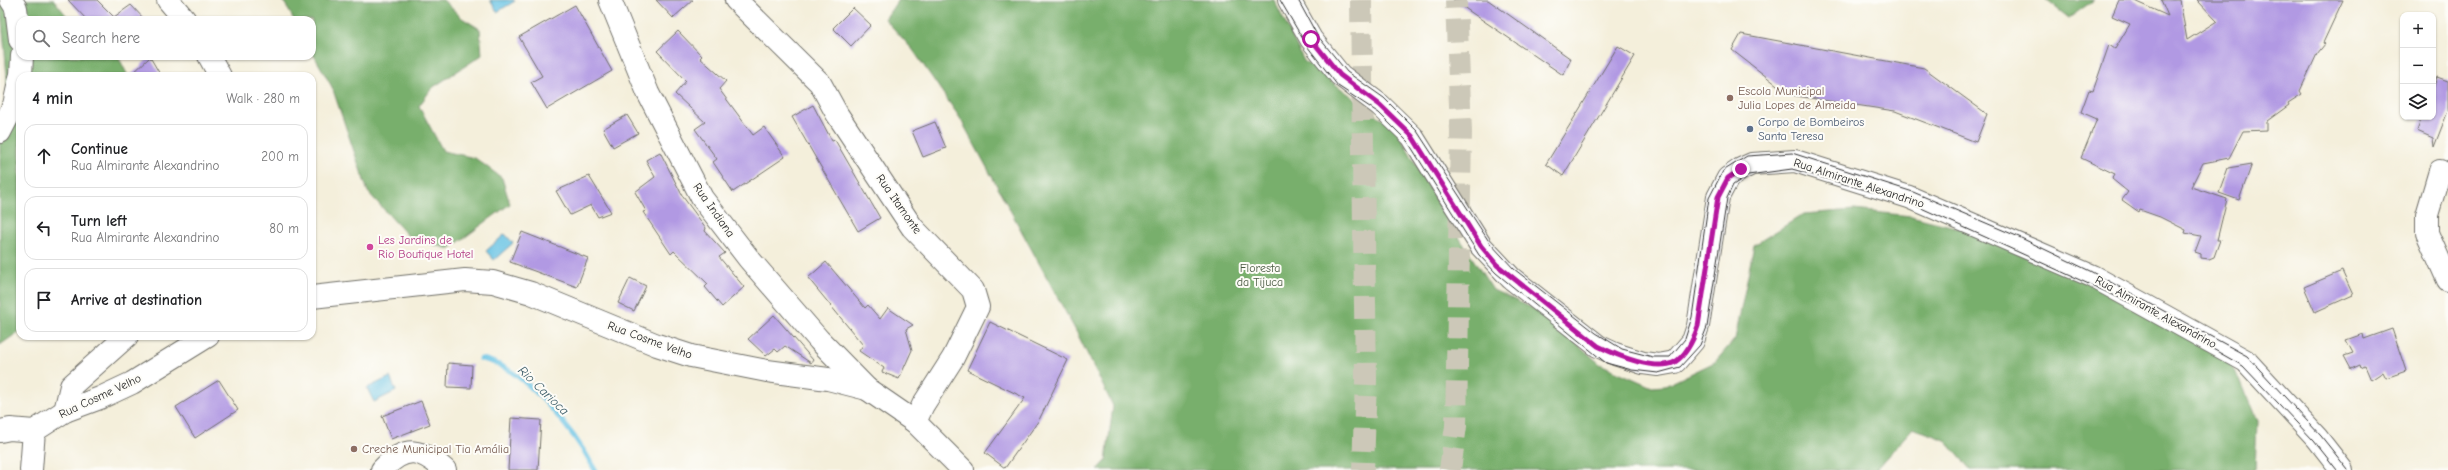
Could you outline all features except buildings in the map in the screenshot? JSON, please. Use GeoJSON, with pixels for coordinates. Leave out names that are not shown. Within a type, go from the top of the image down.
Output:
{"type":"FeatureCollection","features":[{"type":"Feature","properties":{"kind":"street"},"geometry":{"type":"LineString","coordinates":[[11,0],[16,8],[17,16]]}},
{"type":"Feature","properties":{"kind":"street"},"geometry":{"type":"LineString","coordinates":[[168,0],[182,16]]}},
{"type":"Feature","properties":{"kind":"street","name":"Rua Indiana"},"geometry":{"type":"LineString","coordinates":[[610,0],[648,93],[702,198],[749,259],[819,340],[867,389]]}},
{"type":"Feature","properties":{"kind":"street","name":"Rua Itamonte"},"geometry":{"type":"LineString","coordinates":[[736,0],[820,83],[838,114],[912,227],[973,290],[977,299],[978,307],[954,358],[923,406],[916,422]]}},
{"type":"Feature","properties":{"kind":"street","name":"Rua Almirante Alexandrino"},"geometry":{"type":"LineString","coordinates":[[1289,0],[1311,39],[1340,75],[1380,105],[1412,136],[1481,246],[1497,265],[1582,334],[1615,354],[1658,365],[1675,362],[1693,341],[1698,326],[1718,197],[1728,178],[1752,164],[1794,161],[1909,197],[2092,276],[2246,361],[2317,438],[2342,470]]}},
{"type":"Feature","properties":{"kind":"street"},"geometry":{"type":"LineString","coordinates":[[21,72],[22,60]]}},
{"type":"Feature","properties":{"kind":"street"},"geometry":{"type":"LineString","coordinates":[[211,60],[218,72]]}},
{"type":"Feature","properties":{"kind":"street"},"geometry":{"type":"LineString","coordinates":[[0,132],[14,105],[16,96]]}},
{"type":"Feature","properties":{"kind":"street"},"geometry":{"type":"LineString","coordinates":[[2440,171],[2427,214],[2427,233],[2448,280]]}},
{"type":"Feature","properties":{"kind":"street","name":"Rua Cosme Velho"},"geometry":{"type":"LineString","coordinates":[[316,297],[465,280],[493,282],[531,293],[656,345],[691,356],[766,371],[828,379],[867,389],[916,422],[963,470]]}},
{"type":"Feature","properties":{"kind":"street"},"geometry":{"type":"LineString","coordinates":[[66,411],[71,386],[123,340]]}},
{"type":"Feature","properties":{"kind":"street","name":"Rua Cosme Velho"},"geometry":{"type":"LineString","coordinates":[[34,431],[66,411],[100,398],[132,383],[202,340]]}},
{"type":"Feature","properties":{"kind":"street"},"geometry":{"type":"LineString","coordinates":[[0,431],[10,429],[34,431],[31,470]]}},
{"type":"Feature","properties":{"kind":"street"},"geometry":{"type":"LineString","coordinates":[[382,470],[396,458],[412,452],[429,456],[445,470]]}},
{"type":"Feature","properties":{"kind":"green space"},"geometry":{"type":"Polygon","coordinates":[[[1,0],[54,0],[67,16],[16,16],[16,60],[120,60],[126,72],[16,72],[16,334],[0,345],[0,127],[5,116],[7,102],[6,66],[1,0]]]}},
{"type":"Feature","properties":{"kind":"green space"},"geometry":{"type":"Polygon","coordinates":[[[283,0],[443,0],[462,18],[480,29],[482,55],[432,88],[419,106],[443,151],[475,158],[502,178],[510,204],[449,249],[410,238],[368,192],[332,87],[316,59],[316,16],[292,16],[283,0]]]}},
{"type":"Feature","properties":{"kind":"green space","name":"Floresta da Tijuca"},"geometry":{"type":"Polygon","coordinates":[[[898,0],[1274,0],[1304,61],[1397,130],[1442,211],[1493,290],[1541,312],[1600,364],[1652,387],[1665,386],[1715,362],[1735,339],[1754,245],[1804,214],[1854,210],[1911,216],[1983,234],[2128,296],[2227,361],[2240,379],[2257,421],[2255,470],[1971,470],[1945,440],[1913,428],[1875,470],[1098,470],[1106,461],[1113,406],[1077,333],[960,118],[913,50],[885,19],[898,0]]]}},
{"type":"Feature","properties":{"kind":"green space"},"geometry":{"type":"Polygon","coordinates":[[[2046,0],[2094,0],[2069,18],[2046,0]]]}},
{"type":"Feature","properties":{"kind":"water"},"geometry":{"type":"Polygon","coordinates":[[[490,0],[514,0],[515,1],[497,12],[490,0]]]}},
{"type":"Feature","properties":{"kind":"water"},"geometry":{"type":"Polygon","coordinates":[[[505,234],[513,243],[494,260],[486,251],[505,234]]]}},
{"type":"Feature","properties":{"kind":"water"},"geometry":{"type":"Polygon","coordinates":[[[390,377],[396,391],[374,402],[367,388],[390,377]]]}},
{"type":"Feature","properties":{"kind":"waterway","name":"Rio Carioca"},"geometry":{"type":"LineString","coordinates":[[481,359],[497,364],[514,374],[531,387],[562,421],[575,438],[595,470]]}},
{"type":"Feature","properties":{"kind":"tunnel"},"geometry":{"type":"LineString","coordinates":[[1361,0],[1366,379],[1363,470]]}},
{"type":"Feature","properties":{"kind":"tunnel"},"geometry":{"type":"LineString","coordinates":[[1450,470],[1456,426],[1461,132],[1456,0]]}},
{"type":"Feature","properties":{"kind":"tram line"},"geometry":{"type":"LineString","coordinates":[[1280,0],[1307,46],[1338,86],[1379,113],[1408,142],[1479,255],[1496,273],[1606,363],[1632,370],[1658,373],[1680,367],[1700,345],[1707,327],[1727,198],[1733,185],[1748,175],[1792,169],[1908,202],[2135,305],[2243,366],[2314,441],[2337,470]]}},
{"type":"Feature","properties":{"kind":"tram line"},"geometry":{"type":"LineString","coordinates":[[1298,0],[1317,35],[1347,72],[1384,98],[1417,131],[1490,243],[1514,269],[1596,333],[1622,349],[1653,357],[1670,357],[1685,339],[1692,317],[1709,198],[1723,171],[1747,156],[1792,153],[1913,192],[2019,237],[2090,271],[2247,356],[2321,436],[2348,470]]}},
{"type":"Feature","properties":{"kind":"place","name":"Escola Municipal Julia Lopes de Almeida"},"geometry":{"type":"Point","coordinates":[1730,98]}},
{"type":"Feature","properties":{"kind":"place","name":"Corpo de Bombeiros Santa Teresa"},"geometry":{"type":"Point","coordinates":[1750,129]}},
{"type":"Feature","properties":{"kind":"place","name":"Les Jardins de Rio Boutique Hotel"},"geometry":{"type":"Point","coordinates":[370,247]}},
{"type":"Feature","properties":{"kind":"place","name":"Creche Municipal Tia Amália"},"geometry":{"type":"Point","coordinates":[354,449]}},
{"type":"Feature","properties":{"kind":"route"},"geometry":{"type":"LineString","coordinates":[[1311,39],[1340,75],[1380,105],[1412,136],[1481,246],[1497,265],[1511,278],[1598,346],[1615,354],[1643,363],[1658,365],[1675,362],[1693,341],[1698,326],[1718,197],[1728,178],[1741,169]]}}]}
